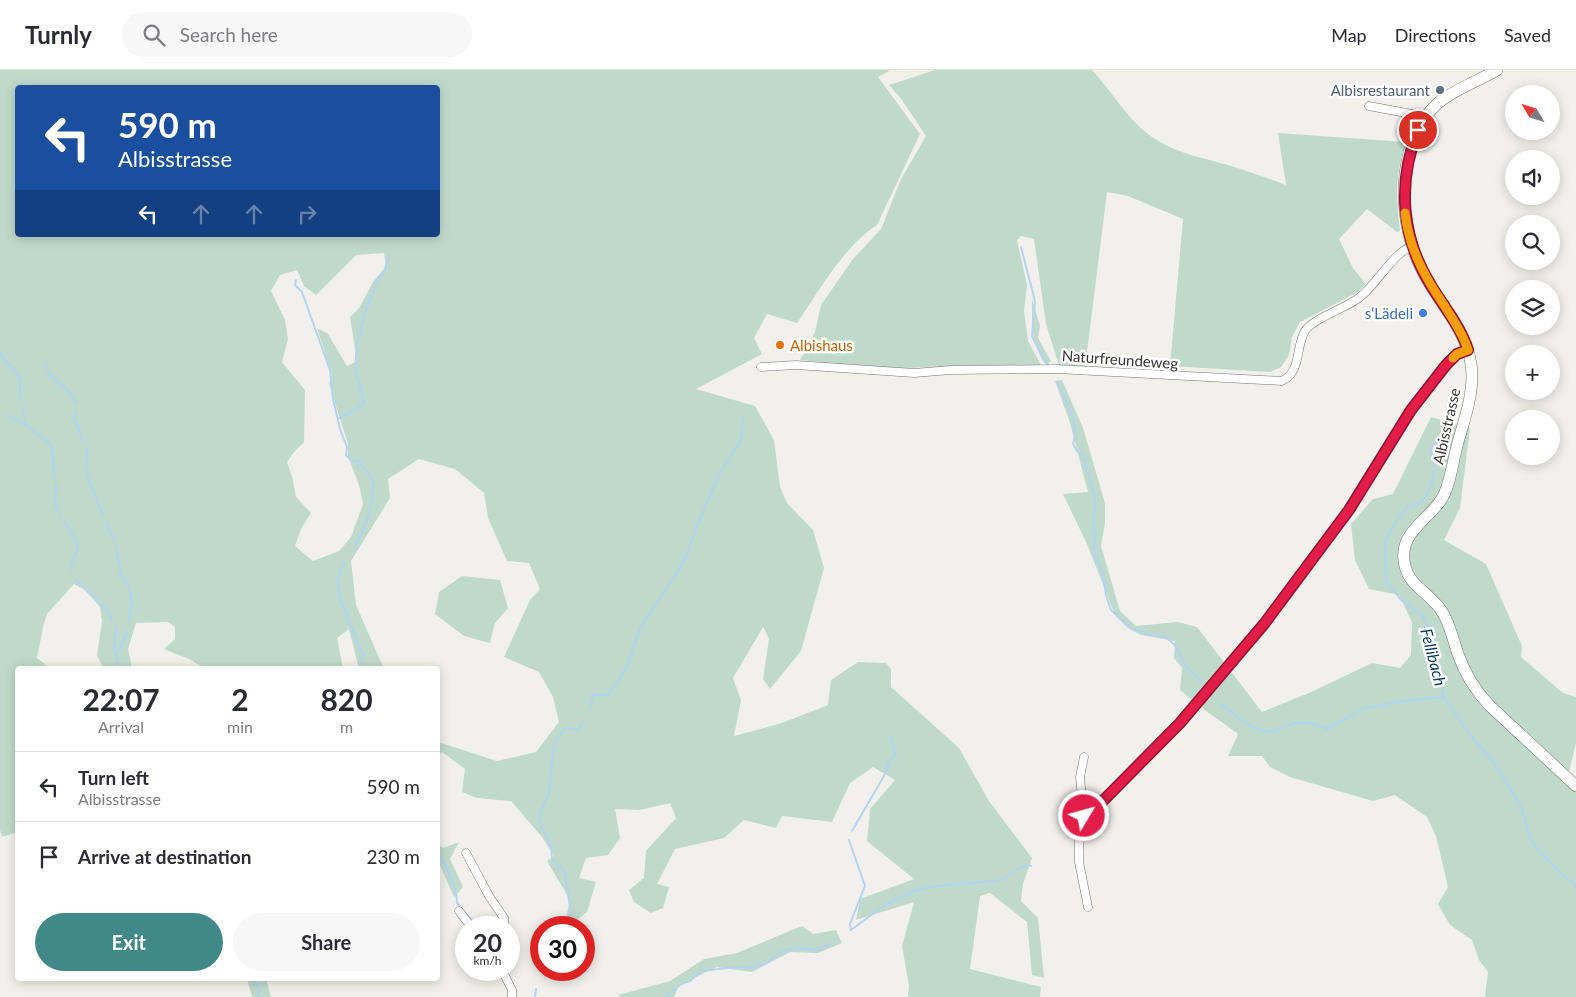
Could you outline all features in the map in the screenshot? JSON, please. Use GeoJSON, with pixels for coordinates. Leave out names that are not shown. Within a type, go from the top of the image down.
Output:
{"type":"FeatureCollection","features":[{"type":"Feature","properties":{"kind":"main road","name":"Albisstrasse"},"geometry":{"type":"LineString","coordinates":[[1497,70],[1480,74],[1437,105],[1424,120],[1413,142],[1405,178],[1405,215],[1412,246],[1424,275],[1460,330],[1468,350],[1472,374],[1471,389],[1447,485],[1440,501],[1411,532],[1404,550],[1405,566],[1410,578],[1440,609],[1449,626],[1464,670],[1476,690],[1489,705],[1576,786]]}},
{"type":"Feature","properties":{"kind":"street"},"geometry":{"type":"LineString","coordinates":[[1369,106],[1417,115],[1424,120]]}},
{"type":"Feature","properties":{"kind":"street","name":"Naturfreundeweg"},"geometry":{"type":"LineString","coordinates":[[761,366],[796,365],[914,373],[951,370],[1057,369],[1282,381],[1293,373],[1302,338],[1309,326],[1360,298],[1373,286],[1394,259],[1412,246]]}},
{"type":"Feature","properties":{"kind":"street"},"geometry":{"type":"LineString","coordinates":[[1084,820],[1180,723],[1264,624],[1349,510],[1411,410],[1446,365],[1457,354],[1468,350]]}},
{"type":"Feature","properties":{"kind":"street"},"geometry":{"type":"LineString","coordinates":[[1084,757],[1080,777],[1084,820],[1079,840],[1079,862],[1088,907]]}},
{"type":"Feature","properties":{"kind":"street"},"geometry":{"type":"LineString","coordinates":[[466,853],[503,916]]}},
{"type":"Feature","properties":{"kind":"street"},"geometry":{"type":"LineString","coordinates":[[458,911],[462,916]]}},
{"type":"Feature","properties":{"kind":"street"},"geometry":{"type":"LineString","coordinates":[[508,981],[512,990],[512,997]]}},
{"type":"Feature","properties":{"kind":"green space"},"geometry":{"type":"Polygon","coordinates":[[[0,70],[891,70],[878,77],[920,134],[877,225],[853,245],[843,257],[823,283],[797,323],[767,314],[754,338],[762,354],[696,389],[755,406],[774,440],[780,487],[787,503],[813,530],[824,568],[801,651],[770,689],[763,679],[769,639],[763,627],[733,678],[741,700],[734,736],[782,723],[828,705],[831,680],[858,662],[886,663],[891,669],[891,687],[959,748],[989,801],[1032,858],[1023,884],[1021,901],[1038,918],[1044,978],[1032,975],[1027,922],[990,893],[980,896],[970,969],[1041,987],[1040,997],[908,997],[909,986],[902,946],[914,902],[856,920],[860,899],[914,879],[867,841],[870,809],[895,780],[873,767],[850,783],[832,822],[782,816],[776,828],[744,820],[724,838],[675,849],[657,884],[669,887],[663,908],[651,913],[634,902],[629,890],[644,878],[646,851],[676,818],[670,803],[640,810],[615,809],[620,838],[608,855],[586,858],[579,878],[596,882],[587,912],[582,916],[566,916],[570,900],[547,861],[554,856],[542,837],[511,801],[477,798],[462,792],[465,769],[442,752],[440,753],[440,743],[497,761],[536,752],[559,722],[553,697],[539,672],[504,657],[530,600],[540,589],[529,563],[507,561],[488,518],[484,493],[455,469],[419,459],[388,479],[390,498],[351,561],[356,605],[383,666],[358,666],[349,629],[337,638],[342,666],[201,666],[164,649],[175,639],[175,627],[168,622],[136,623],[128,649],[131,666],[102,666],[97,656],[102,621],[100,607],[85,590],[74,584],[47,614],[37,658],[45,666],[15,666],[15,833],[2,837],[0,830],[0,70]],[[384,253],[356,255],[316,295],[304,286],[297,270],[280,275],[271,291],[285,320],[288,339],[282,362],[305,390],[304,442],[287,462],[296,497],[311,513],[301,529],[295,546],[313,561],[339,551],[351,537],[363,504],[359,485],[348,456],[348,444],[329,384],[332,375],[317,328],[328,334],[347,366],[357,361],[350,317],[359,308],[373,282],[386,266],[384,253]]]}},
{"type":"Feature","properties":{"kind":"green space"},"geometry":{"type":"Polygon","coordinates":[[[935,70],[1092,70],[1134,122],[1160,142],[1191,155],[1286,185],[1278,133],[1406,142],[1402,154],[1397,186],[1400,231],[1397,232],[1367,209],[1339,239],[1353,268],[1366,284],[1356,293],[1300,322],[1292,337],[1289,355],[1281,367],[1270,372],[1170,366],[1183,219],[1128,196],[1107,192],[1085,368],[1059,365],[1046,324],[1034,239],[1021,236],[1017,240],[1027,285],[1024,311],[1028,341],[1041,365],[965,365],[889,369],[800,360],[815,332],[821,305],[853,259],[881,229],[901,179],[926,136],[902,100],[889,85],[935,70]]]}},
{"type":"Feature","properties":{"kind":"green space"},"geometry":{"type":"Polygon","coordinates":[[[1032,299],[1040,326],[1038,338],[1051,361],[1046,365],[1037,349],[1035,341],[1032,325],[1032,299]]]}},
{"type":"Feature","properties":{"kind":"green space"},"geometry":{"type":"Polygon","coordinates":[[[1062,380],[1083,428],[1105,503],[1105,523],[1101,546],[1120,611],[1136,626],[1177,622],[1197,627],[1262,712],[1309,693],[1372,663],[1400,668],[1411,655],[1412,622],[1399,595],[1369,589],[1355,560],[1351,524],[1373,499],[1393,494],[1431,417],[1470,428],[1460,508],[1444,540],[1486,564],[1522,646],[1521,657],[1563,693],[1576,697],[1576,743],[1568,776],[1576,783],[1576,997],[1485,997],[1488,972],[1479,960],[1472,940],[1450,925],[1438,904],[1448,887],[1436,836],[1427,817],[1395,795],[1373,801],[1290,777],[1270,767],[1262,756],[1228,756],[1238,734],[1180,690],[1182,668],[1174,658],[1175,641],[1141,635],[1128,628],[1115,615],[1087,544],[1063,494],[1088,492],[1070,423],[1055,381],[1062,380]]]}},
{"type":"Feature","properties":{"kind":"green space"},"geometry":{"type":"Polygon","coordinates":[[[462,576],[500,580],[508,608],[495,623],[490,643],[464,636],[435,614],[439,592],[462,576]]]}},
{"type":"Feature","properties":{"kind":"green space"},"geometry":{"type":"Polygon","coordinates":[[[459,842],[450,859],[463,887],[454,897],[440,866],[440,846],[443,848],[459,842]]]}},
{"type":"Feature","properties":{"kind":"green space"},"geometry":{"type":"Polygon","coordinates":[[[802,926],[813,934],[836,930],[842,943],[818,953],[790,952],[752,972],[717,967],[679,985],[674,997],[622,997],[618,995],[670,981],[704,959],[737,953],[802,926]]]}},
{"type":"Feature","properties":{"kind":"green space"},"geometry":{"type":"Polygon","coordinates":[[[248,981],[267,981],[271,997],[252,997],[248,981]]]}},
{"type":"Feature","properties":{"kind":"waterway"},"geometry":{"type":"LineString","coordinates":[[1021,247],[1035,301],[1032,336],[1048,365]]}},
{"type":"Feature","properties":{"kind":"waterway"},"geometry":{"type":"LineString","coordinates":[[339,418],[364,403],[355,369],[357,344],[366,310],[377,280],[385,271],[388,254]]}},
{"type":"Feature","properties":{"kind":"waterway"},"geometry":{"type":"LineString","coordinates":[[296,280],[295,285],[302,292],[330,370],[333,399],[340,429],[347,447],[346,455],[352,461],[358,461],[368,473],[374,485],[369,514],[354,551]]}},
{"type":"Feature","properties":{"kind":"waterway"},"geometry":{"type":"LineString","coordinates":[[0,354],[20,377],[20,397]]}},
{"type":"Feature","properties":{"kind":"waterway"},"geometry":{"type":"LineString","coordinates":[[45,362],[49,373],[71,394],[76,403]]}},
{"type":"Feature","properties":{"kind":"waterway"},"geometry":{"type":"LineString","coordinates":[[1057,382],[1073,421],[1075,429],[1073,444],[1077,451],[1083,455],[1095,497],[1095,554],[1103,574],[1106,595],[1111,610],[1130,628],[1147,634],[1165,637],[1175,645],[1186,667],[1201,682]]}},
{"type":"Feature","properties":{"kind":"waterway"},"geometry":{"type":"LineString","coordinates":[[22,406],[26,425]]}},
{"type":"Feature","properties":{"kind":"waterway"},"geometry":{"type":"LineString","coordinates":[[76,409],[74,417],[83,442]]}},
{"type":"Feature","properties":{"kind":"waterway"},"geometry":{"type":"LineString","coordinates":[[7,415],[26,425],[52,446],[54,477]]}},
{"type":"Feature","properties":{"kind":"waterway"},"geometry":{"type":"LineString","coordinates":[[590,707],[593,695],[608,695],[619,680],[627,666],[640,628],[687,555],[696,528],[720,473],[741,440],[743,417]]}},
{"type":"Feature","properties":{"kind":"waterway","name":"Fellibach"},"geometry":{"type":"LineString","coordinates":[[1445,424],[1443,435],[1430,449],[1435,465],[1432,484],[1420,503],[1407,507],[1390,531],[1385,543],[1386,581],[1401,600],[1422,615],[1428,627],[1445,699],[1471,736],[1494,763],[1521,806],[1531,841],[1561,874],[1574,883],[1576,888]]}},
{"type":"Feature","properties":{"kind":"waterway"},"geometry":{"type":"LineString","coordinates":[[87,448],[86,473],[103,515]]}},
{"type":"Feature","properties":{"kind":"waterway"},"geometry":{"type":"LineString","coordinates":[[56,483],[55,505],[62,517]]}},
{"type":"Feature","properties":{"kind":"waterway"},"geometry":{"type":"LineString","coordinates":[[65,522],[77,544],[76,553],[70,566],[72,571]]}},
{"type":"Feature","properties":{"kind":"waterway"},"geometry":{"type":"LineString","coordinates":[[106,522],[115,542]]}},
{"type":"Feature","properties":{"kind":"waterway"},"geometry":{"type":"LineString","coordinates":[[116,548],[121,575],[129,587],[132,601],[129,621]]}},
{"type":"Feature","properties":{"kind":"waterway"},"geometry":{"type":"LineString","coordinates":[[345,562],[341,568],[338,580],[340,599],[363,655],[361,666]]}},
{"type":"Feature","properties":{"kind":"waterway"},"geometry":{"type":"LineString","coordinates":[[76,580],[107,610],[112,621]]}},
{"type":"Feature","properties":{"kind":"waterway"},"geometry":{"type":"LineString","coordinates":[[117,628],[115,648],[119,666]]}},
{"type":"Feature","properties":{"kind":"waterway"},"geometry":{"type":"LineString","coordinates":[[116,655],[128,630]]}},
{"type":"Feature","properties":{"kind":"waterway"},"geometry":{"type":"LineString","coordinates":[[1219,703],[1253,728],[1270,732],[1295,723],[1311,723],[1327,729],[1365,708],[1410,700],[1445,697]]}},
{"type":"Feature","properties":{"kind":"waterway"},"geometry":{"type":"LineString","coordinates":[[570,916],[564,870],[552,858],[551,847],[541,826],[540,813],[549,793],[554,744],[565,728],[579,729],[582,723]]}},
{"type":"Feature","properties":{"kind":"waterway"},"geometry":{"type":"LineString","coordinates":[[852,831],[884,776],[889,760],[896,756],[890,735]]}},
{"type":"Feature","properties":{"kind":"waterway"},"geometry":{"type":"LineString","coordinates":[[849,840],[865,886],[850,924],[851,930]]}},
{"type":"Feature","properties":{"kind":"waterway"},"geometry":{"type":"LineString","coordinates":[[440,857],[451,877],[457,903],[468,916]]}},
{"type":"Feature","properties":{"kind":"waterway"},"geometry":{"type":"LineString","coordinates":[[851,930],[886,904],[917,890],[929,887],[1001,880],[1025,865],[1031,866]]}},
{"type":"Feature","properties":{"kind":"waterway"},"geometry":{"type":"LineString","coordinates":[[666,997],[701,971],[754,967],[765,964],[781,952],[794,948],[816,950],[833,943]]}},
{"type":"Feature","properties":{"kind":"waterway"},"geometry":{"type":"LineString","coordinates":[[255,981],[259,990],[258,997]]}},
{"type":"Feature","properties":{"kind":"waterway"},"geometry":{"type":"LineString","coordinates":[[535,997],[536,989]]}},
{"type":"Feature","properties":{"kind":"slow traffic"},"geometry":{"type":"LineString","coordinates":[[1405,213],[1408,234],[1418,262],[1432,288],[1460,330],[1468,350],[1457,354],[1453,358]]}},
{"type":"Feature","properties":{"kind":"place","name":"Albisrestaurant"},"geometry":{"type":"Point","coordinates":[1440,90]}},
{"type":"Feature","properties":{"kind":"place","name":"s‘Lädeli"},"geometry":{"type":"Point","coordinates":[1423,313]}},
{"type":"Feature","properties":{"kind":"place","name":"Albishaus"},"geometry":{"type":"Point","coordinates":[780,345]}},
{"type":"Feature","properties":{"kind":"route"},"geometry":{"type":"LineString","coordinates":[[1084,816],[1084,820],[1180,723],[1264,624],[1349,510],[1411,410],[1446,365],[1457,354],[1468,350],[1460,330],[1424,275],[1414,254],[1408,234],[1404,201],[1405,178],[1409,156],[1418,130]]}}]}
